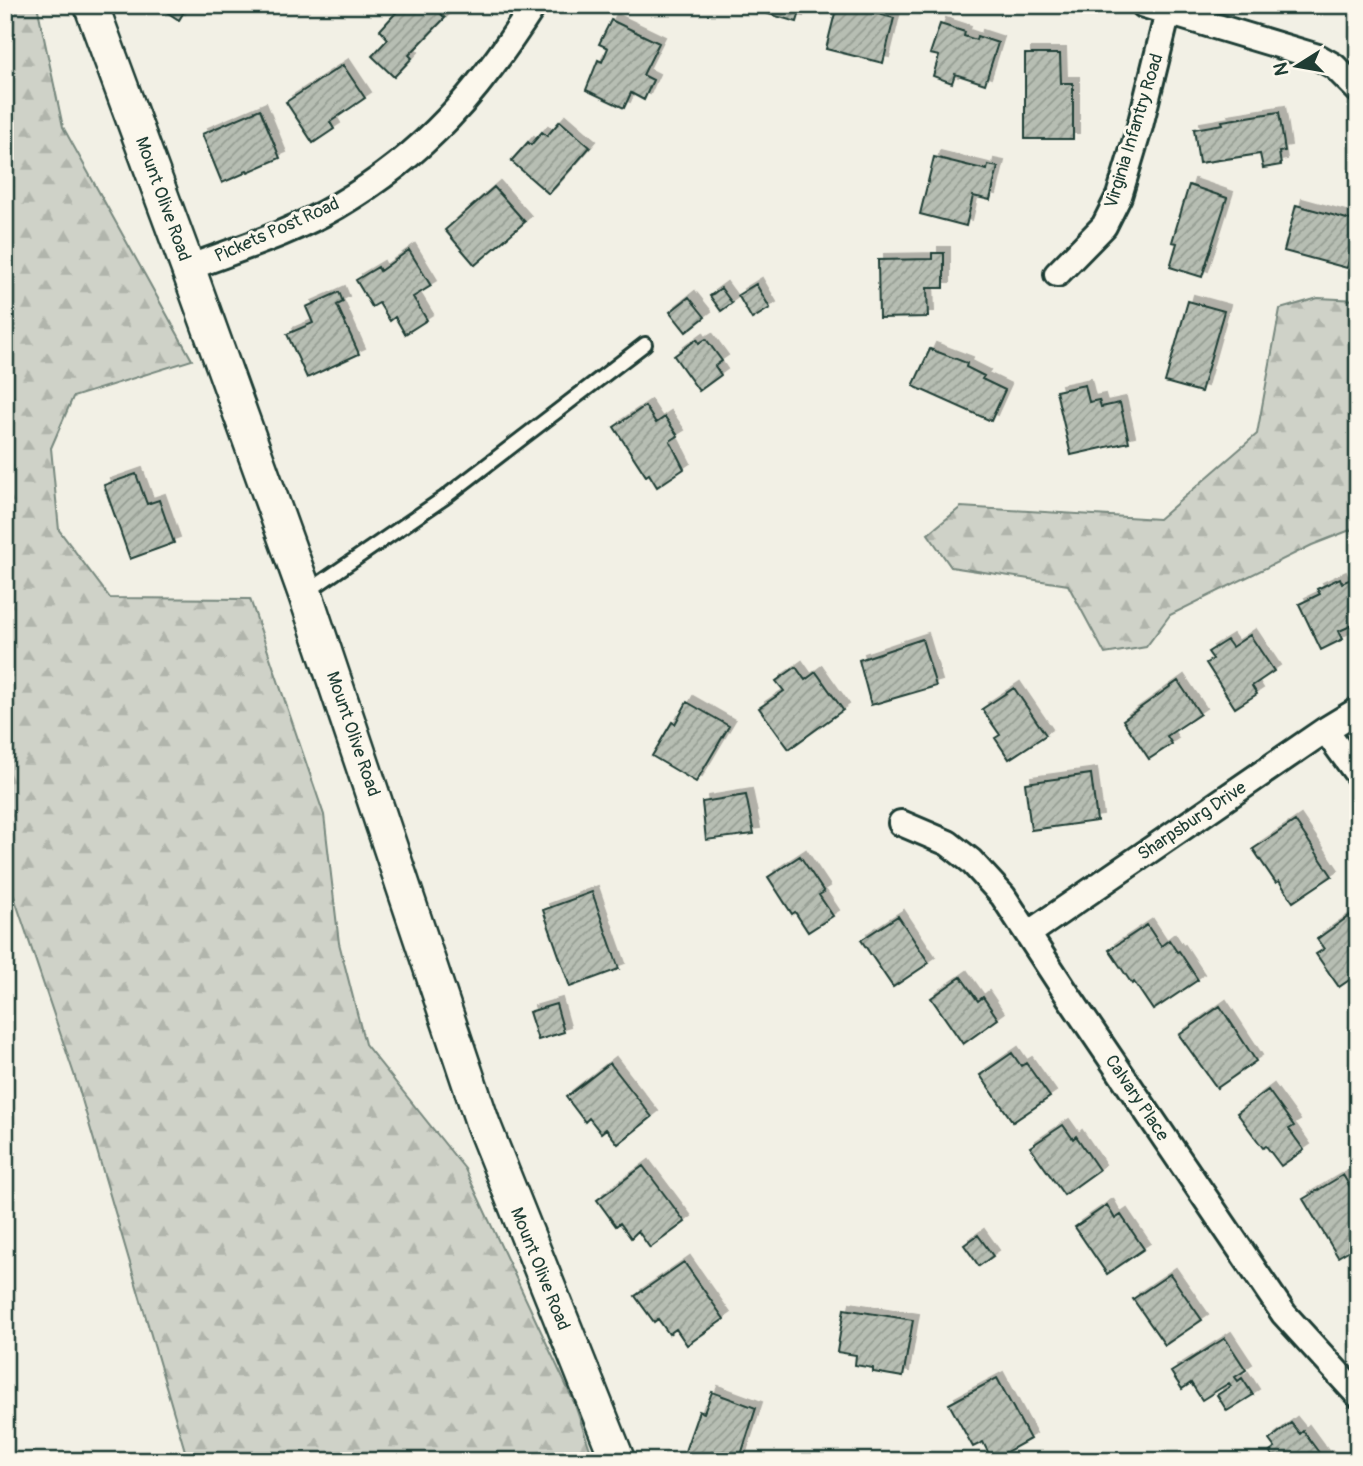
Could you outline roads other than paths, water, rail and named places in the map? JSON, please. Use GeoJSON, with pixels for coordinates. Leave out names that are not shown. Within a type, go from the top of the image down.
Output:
{"type":"FeatureCollection","features":[{"type":"Feature","properties":{"kind":"street","name":"Mount Olive Road"},"geometry":{"type":"LineString","coordinates":[[91,5],[305,593],[483,1124],[618,1461]]}},
{"type":"Feature","properties":{"kind":"street","name":"Pickets Post Road"},"geometry":{"type":"LineString","coordinates":[[188,268],[284,232],[336,206],[394,168],[449,119],[476,89],[501,57],[534,5]]}},
{"type":"Feature","properties":{"kind":"street"},"geometry":{"type":"LineString","coordinates":[[1144,5],[1318,57],[1334,66],[1358,90]]}},
{"type":"Feature","properties":{"kind":"street","name":"Virginia Infantry Road"},"geometry":{"type":"LineString","coordinates":[[1057,274],[1104,226],[1119,196],[1140,126],[1168,12]]}},
{"type":"Feature","properties":{"kind":"street","name":"Sharpsburg Drive"},"geometry":{"type":"LineString","coordinates":[[1028,934],[1358,710]]}},
{"type":"Feature","properties":{"kind":"street"},"geometry":{"type":"LineString","coordinates":[[1325,730],[1358,775]]}},
{"type":"Feature","properties":{"kind":"street","name":"Calvary Place"},"geometry":{"type":"LineString","coordinates":[[901,823],[948,843],[971,861],[1003,896],[1284,1314],[1358,1395]]}},
{"type":"Feature","properties":{"kind":"lane"},"geometry":{"type":"LineString","coordinates":[[305,593],[444,498],[645,344]]}}]}
